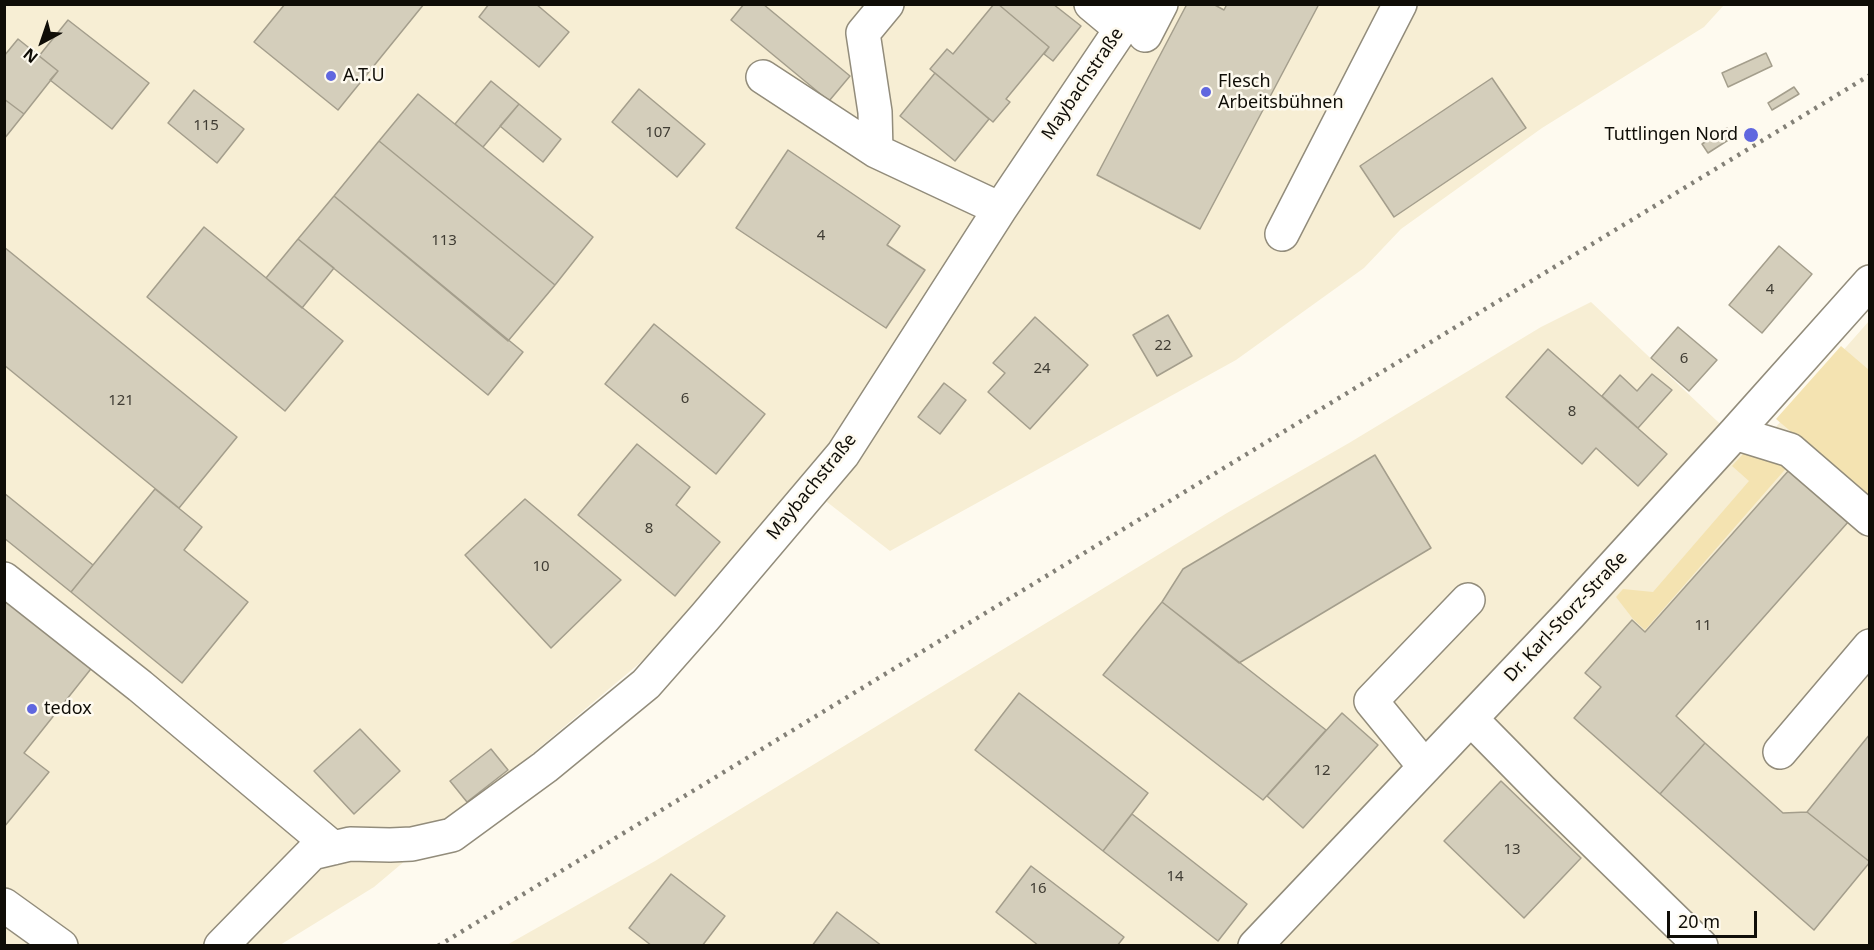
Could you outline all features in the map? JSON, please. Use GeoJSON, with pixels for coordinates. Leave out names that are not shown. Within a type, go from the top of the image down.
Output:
{"type":"FeatureCollection","features":[{"type":"Feature","properties":{"kind":"street"},"geometry":{"type":"LineString","coordinates":[[876,151],[875,112],[863,33],[887,4]]}},
{"type":"Feature","properties":{"kind":"street"},"geometry":{"type":"LineString","coordinates":[[1091,4],[1133,23]]}},
{"type":"Feature","properties":{"kind":"street","name":"Maybachstraße"},"geometry":{"type":"LineString","coordinates":[[221,945],[312,853],[350,844],[412,844],[452,835],[544,767],[646,684],[843,454],[1000,209],[1133,23],[1161,4]]}},
{"type":"Feature","properties":{"kind":"street"},"geometry":{"type":"LineString","coordinates":[[1282,234],[1400,4]]}},
{"type":"Feature","properties":{"kind":"street"},"geometry":{"type":"LineString","coordinates":[[763,77],[876,151],[1000,209]]}},
{"type":"Feature","properties":{"kind":"street","name":"Dr. Karl-Storz-Straße"},"geometry":{"type":"LineString","coordinates":[[1255,945],[1577,607],[1869,282]]}},
{"type":"Feature","properties":{"kind":"street"},"geometry":{"type":"LineString","coordinates":[[1735,433],[1790,450],[1869,519]]}},
{"type":"Feature","properties":{"kind":"street"},"geometry":{"type":"LineString","coordinates":[[4,579],[140,686],[333,848]]}},
{"type":"Feature","properties":{"kind":"street"},"geometry":{"type":"LineString","coordinates":[[1425,766],[1371,701],[1468,600]]}},
{"type":"Feature","properties":{"kind":"street"},"geometry":{"type":"LineString","coordinates":[[1780,753],[1869,646]]}},
{"type":"Feature","properties":{"kind":"street"},"geometry":{"type":"LineString","coordinates":[[1470,719],[1701,945]]}},
{"type":"Feature","properties":{"kind":"street"},"geometry":{"type":"LineString","coordinates":[[4,905],[61,945]]}},
{"type":"Feature","properties":{"kind":"shaded area"},"geometry":{"type":"Polygon","coordinates":[[[5,5],[1724,5],[1704,27],[1542,128],[1401,229],[1364,268],[1236,360],[890,551],[800,481],[660,646],[374,887],[280,945],[5,946],[5,5]]]}},
{"type":"Feature","properties":{"kind":"shaded area"},"geometry":{"type":"Polygon","coordinates":[[[1591,302],[1752,454],[1869,321],[1869,945],[505,946],[655,861],[1227,513],[1349,443],[1541,327],[1591,302]]]}},
{"type":"Feature","properties":{"kind":"shaded area"},"geometry":{"type":"Polygon","coordinates":[[[1841,346],[1869,370],[1869,497],[1776,419],[1841,346]]]}},
{"type":"Feature","properties":{"kind":"shaded area"},"geometry":{"type":"Polygon","coordinates":[[[1743,454],[1770,455],[1789,465],[1645,630],[1616,597],[1623,589],[1653,592],[1749,481],[1732,466],[1743,454]]]}},
{"type":"Feature","properties":{"kind":"building","name":"A.T.U"},"geometry":{"type":"Polygon","coordinates":[[[285,4],[424,4],[338,110],[254,42],[285,4]]]}},
{"type":"Feature","properties":{"kind":"building"},"geometry":{"type":"Polygon","coordinates":[[[489,4],[536,4],[569,32],[539,67],[479,17],[489,4]]]}},
{"type":"Feature","properties":{"kind":"building"},"geometry":{"type":"Polygon","coordinates":[[[744,4],[763,4],[850,76],[829,101],[731,20],[744,4]]]}},
{"type":"Feature","properties":{"kind":"building"},"geometry":{"type":"Polygon","coordinates":[[[994,4],[998,4],[1049,47],[1006,99],[1010,102],[993,122],[930,69],[947,49],[953,54],[994,4]]]}},
{"type":"Feature","properties":{"kind":"building"},"geometry":{"type":"Polygon","coordinates":[[[998,4],[1053,4],[1081,26],[1053,61],[1044,54],[1049,47],[998,4]]]}},
{"type":"Feature","properties":{"kind":"building","name":"Flesch Arbeitsbühnen"},"geometry":{"type":"Polygon","coordinates":[[[1187,4],[1213,4],[1224,10],[1227,4],[1319,4],[1200,229],[1097,175],[1187,4]]]}},
{"type":"Feature","properties":{"kind":"building"},"geometry":{"type":"Polygon","coordinates":[[[68,20],[149,83],[112,129],[50,80],[58,71],[39,56],[68,20]]]}},
{"type":"Feature","properties":{"kind":"building"},"geometry":{"type":"Polygon","coordinates":[[[18,39],[58,71],[24,114],[4,99],[4,56],[18,39]]]}},
{"type":"Feature","properties":{"kind":"building"},"geometry":{"type":"Polygon","coordinates":[[[1766,53],[1772,66],[1728,87],[1722,73],[1766,53]]]}},
{"type":"Feature","properties":{"kind":"building"},"geometry":{"type":"Polygon","coordinates":[[[935,73],[989,119],[955,161],[900,116],[935,73]]]}},
{"type":"Feature","properties":{"kind":"building"},"geometry":{"type":"Polygon","coordinates":[[[1492,78],[1526,128],[1394,217],[1360,166],[1492,78]]]}},
{"type":"Feature","properties":{"kind":"building"},"geometry":{"type":"Polygon","coordinates":[[[491,81],[519,104],[483,147],[455,124],[491,81]]]}},
{"type":"Feature","properties":{"kind":"building"},"geometry":{"type":"Polygon","coordinates":[[[1794,87],[1799,94],[1772,110],[1768,103],[1794,87]]]}},
{"type":"Feature","properties":{"kind":"building"},"geometry":{"type":"Polygon","coordinates":[[[639,89],[705,144],[677,177],[612,122],[639,89]]]}},
{"type":"Feature","properties":{"kind":"building"},"geometry":{"type":"Polygon","coordinates":[[[194,90],[244,129],[217,163],[168,123],[194,90]]]}},
{"type":"Feature","properties":{"kind":"building"},"geometry":{"type":"Polygon","coordinates":[[[418,94],[593,237],[555,285],[379,141],[418,94]]]}},
{"type":"Feature","properties":{"kind":"building"},"geometry":{"type":"Polygon","coordinates":[[[4,99],[24,114],[4,139],[4,99]]]}},
{"type":"Feature","properties":{"kind":"building"},"geometry":{"type":"Polygon","coordinates":[[[519,104],[561,139],[543,162],[500,126],[519,104]]]}},
{"type":"Feature","properties":{"kind":"building"},"geometry":{"type":"Polygon","coordinates":[[[1727,128],[1733,137],[1708,153],[1702,144],[1727,128]]]}},
{"type":"Feature","properties":{"kind":"building"},"geometry":{"type":"Polygon","coordinates":[[[379,141],[555,285],[508,341],[334,196],[379,141]]]}},
{"type":"Feature","properties":{"kind":"building"},"geometry":{"type":"Polygon","coordinates":[[[788,150],[900,226],[887,245],[925,270],[886,328],[736,228],[788,150]]]}},
{"type":"Feature","properties":{"kind":"building"},"geometry":{"type":"Polygon","coordinates":[[[334,196],[523,352],[488,395],[298,239],[334,196]]]}},
{"type":"Feature","properties":{"kind":"building"},"geometry":{"type":"Polygon","coordinates":[[[204,227],[343,341],[285,411],[147,297],[204,227]]]}},
{"type":"Feature","properties":{"kind":"building"},"geometry":{"type":"Polygon","coordinates":[[[298,239],[334,268],[302,308],[266,278],[298,239]]]}},
{"type":"Feature","properties":{"kind":"building"},"geometry":{"type":"Polygon","coordinates":[[[1779,246],[1812,274],[1762,333],[1729,305],[1779,246]]]}},
{"type":"Feature","properties":{"kind":"building"},"geometry":{"type":"Polygon","coordinates":[[[4,247],[237,437],[179,508],[4,365],[4,247]]]}},
{"type":"Feature","properties":{"kind":"building"},"geometry":{"type":"Polygon","coordinates":[[[1168,315],[1192,356],[1157,376],[1133,335],[1168,315]]]}},
{"type":"Feature","properties":{"kind":"building"},"geometry":{"type":"Polygon","coordinates":[[[1035,317],[1088,365],[1030,429],[988,392],[1005,373],[993,363],[1035,317]]]}},
{"type":"Feature","properties":{"kind":"building"},"geometry":{"type":"Polygon","coordinates":[[[654,324],[765,414],[716,474],[605,384],[654,324]]]}},
{"type":"Feature","properties":{"kind":"building"},"geometry":{"type":"Polygon","coordinates":[[[1678,327],[1717,360],[1689,391],[1651,358],[1678,327]]]}},
{"type":"Feature","properties":{"kind":"building"},"geometry":{"type":"Polygon","coordinates":[[[1548,349],[1667,454],[1638,486],[1596,448],[1582,464],[1506,397],[1548,349]]]}},
{"type":"Feature","properties":{"kind":"building"},"geometry":{"type":"Polygon","coordinates":[[[1652,374],[1672,390],[1638,428],[1602,396],[1620,375],[1637,391],[1652,374]]]}},
{"type":"Feature","properties":{"kind":"building"},"geometry":{"type":"Polygon","coordinates":[[[944,383],[966,400],[940,434],[918,417],[944,383]]]}},
{"type":"Feature","properties":{"kind":"building"},"geometry":{"type":"Polygon","coordinates":[[[637,444],[690,487],[676,505],[720,542],[675,596],[578,515],[637,444]]]}},
{"type":"Feature","properties":{"kind":"building"},"geometry":{"type":"Polygon","coordinates":[[[1375,455],[1431,548],[1239,663],[1162,602],[1183,569],[1375,455]]]}},
{"type":"Feature","properties":{"kind":"building"},"geometry":{"type":"Polygon","coordinates":[[[1790,469],[1849,521],[1676,716],[1705,743],[1660,794],[1574,718],[1601,687],[1585,673],[1632,620],[1645,632],[1790,469]]]}},
{"type":"Feature","properties":{"kind":"building"},"geometry":{"type":"Polygon","coordinates":[[[155,489],[202,527],[184,550],[248,602],[182,683],[71,592],[155,489]]]}},
{"type":"Feature","properties":{"kind":"building"},"geometry":{"type":"Polygon","coordinates":[[[4,493],[93,565],[71,592],[4,538],[4,493]]]}},
{"type":"Feature","properties":{"kind":"building"},"geometry":{"type":"Polygon","coordinates":[[[525,499],[621,580],[551,648],[465,555],[525,499]]]}},
{"type":"Feature","properties":{"kind":"building","name":"tedox"},"geometry":{"type":"Polygon","coordinates":[[[4,593],[94,665],[24,753],[49,772],[4,827],[4,593]]]}},
{"type":"Feature","properties":{"kind":"building"},"geometry":{"type":"Polygon","coordinates":[[[1162,602],[1326,730],[1263,800],[1103,675],[1162,602]]]}},
{"type":"Feature","properties":{"kind":"building"},"geometry":{"type":"Polygon","coordinates":[[[1019,693],[1148,793],[1103,851],[975,750],[1019,693]]]}},
{"type":"Feature","properties":{"kind":"building"},"geometry":{"type":"Polygon","coordinates":[[[1342,713],[1378,745],[1303,828],[1267,796],[1342,713]]]}},
{"type":"Feature","properties":{"kind":"building"},"geometry":{"type":"Polygon","coordinates":[[[360,729],[400,771],[354,814],[314,771],[360,729]]]}},
{"type":"Feature","properties":{"kind":"building"},"geometry":{"type":"Polygon","coordinates":[[[1870,734],[1870,862],[1807,812],[1870,734]]]}},
{"type":"Feature","properties":{"kind":"building"},"geometry":{"type":"Polygon","coordinates":[[[1705,743],[1783,813],[1807,812],[1870,862],[1814,930],[1660,794],[1705,743]]]}},
{"type":"Feature","properties":{"kind":"building"},"geometry":{"type":"Polygon","coordinates":[[[491,749],[508,770],[467,802],[450,781],[491,749]]]}},
{"type":"Feature","properties":{"kind":"building"},"geometry":{"type":"Polygon","coordinates":[[[1501,781],[1581,858],[1524,918],[1444,841],[1501,781]]]}},
{"type":"Feature","properties":{"kind":"building"},"geometry":{"type":"Polygon","coordinates":[[[1132,814],[1247,904],[1218,941],[1103,851],[1132,814]]]}},
{"type":"Feature","properties":{"kind":"building"},"geometry":{"type":"Polygon","coordinates":[[[1031,866],[1124,937],[1117,946],[1039,946],[996,912],[1031,866]]]}},
{"type":"Feature","properties":{"kind":"building"},"geometry":{"type":"Polygon","coordinates":[[[671,874],[725,916],[702,946],[652,946],[629,928],[671,874]]]}},
{"type":"Feature","properties":{"kind":"building"},"geometry":{"type":"Polygon","coordinates":[[[837,912],[882,946],[812,946],[837,912]]]}},
{"type":"Feature","properties":{"kind":"railway"},"geometry":{"type":"LineString","coordinates":[[438,946],[1870,75]]}},
{"type":"Feature","properties":{"kind":"place","name":"A.T.U"},"geometry":{"type":"Point","coordinates":[331,76]}},
{"type":"Feature","properties":{"kind":"place","name":"Flesch Arbeitsbühnen"},"geometry":{"type":"Point","coordinates":[1206,92]}},
{"type":"Feature","properties":{"kind":"place","name":"Tuttlingen Nord"},"geometry":{"type":"Point","coordinates":[1751,135]}},
{"type":"Feature","properties":{"kind":"place","name":"tedox"},"geometry":{"type":"Point","coordinates":[32,709]}}]}
